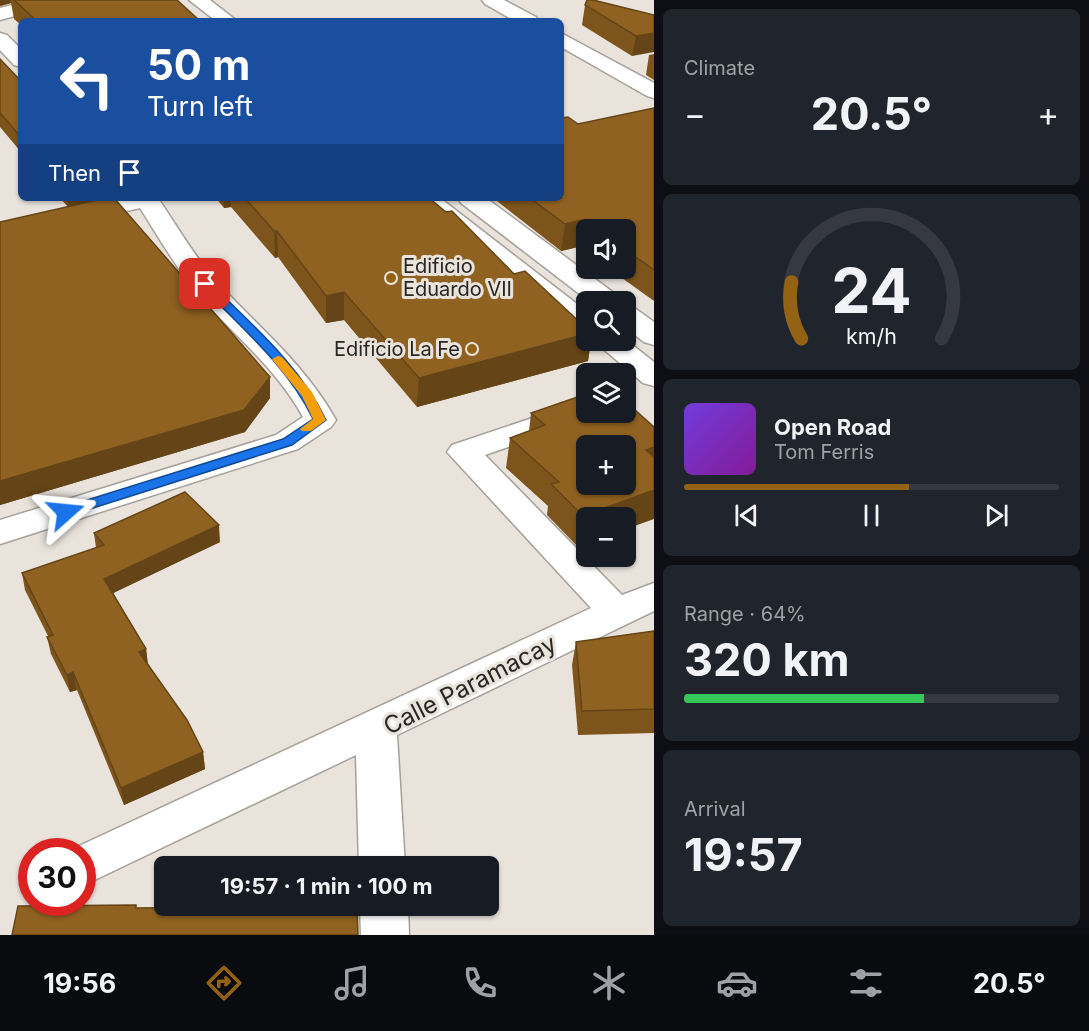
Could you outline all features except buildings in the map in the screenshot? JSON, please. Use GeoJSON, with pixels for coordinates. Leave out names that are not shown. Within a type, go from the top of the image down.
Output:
{"type":"FeatureCollection","features":[{"type":"Feature","properties":{"kind":"street"},"geometry":{"type":"LineString","coordinates":[[0,14],[53,0]]}},
{"type":"Feature","properties":{"kind":"street"},"geometry":{"type":"LineString","coordinates":[[198,0],[224,18]]}},
{"type":"Feature","properties":{"kind":"street"},"geometry":{"type":"LineString","coordinates":[[491,0],[524,18]]}},
{"type":"Feature","properties":{"kind":"street"},"geometry":{"type":"LineString","coordinates":[[180,7],[195,18]]}},
{"type":"Feature","properties":{"kind":"street"},"geometry":{"type":"LineString","coordinates":[[0,39],[18,58]]}},
{"type":"Feature","properties":{"kind":"street"},"geometry":{"type":"LineString","coordinates":[[564,41],[654,92]]}},
{"type":"Feature","properties":{"kind":"street"},"geometry":{"type":"LineString","coordinates":[[615,69],[644,62]]}},
{"type":"Feature","properties":{"kind":"street"},"geometry":{"type":"LineString","coordinates":[[0,232],[133,201]]}},
{"type":"Feature","properties":{"kind":"street"},"geometry":{"type":"LineString","coordinates":[[0,532],[287,442],[320,420],[308,394],[275,356],[205,284],[148,201]]}},
{"type":"Feature","properties":{"kind":"street"},"geometry":{"type":"LineString","coordinates":[[429,201],[576,316]]}},
{"type":"Feature","properties":{"kind":"street"},"geometry":{"type":"LineString","coordinates":[[474,201],[593,291]]}},
{"type":"Feature","properties":{"kind":"street"},"geometry":{"type":"LineString","coordinates":[[636,322],[654,336]]}},
{"type":"Feature","properties":{"kind":"street"},"geometry":{"type":"LineString","coordinates":[[621,351],[654,377]]}},
{"type":"Feature","properties":{"kind":"street"},"geometry":{"type":"LineString","coordinates":[[576,412],[463,452],[617,612]]}},
{"type":"Feature","properties":{"kind":"street","name":"Calle Paramacay"},"geometry":{"type":"LineString","coordinates":[[382,856],[376,727],[654,596]]}},
{"type":"Feature","properties":{"kind":"street"},"geometry":{"type":"LineString","coordinates":[[96,859],[376,727]]}},
{"type":"Feature","properties":{"kind":"street"},"geometry":{"type":"LineString","coordinates":[[384,916],[385,935]]}},
{"type":"Feature","properties":{"kind":"slow traffic"},"geometry":{"type":"LineString","coordinates":[[278,359],[308,394],[320,420],[307,429]]}},
{"type":"Feature","properties":{"kind":"place","name":"Edificio Eduardo VII"},"geometry":{"type":"Point","coordinates":[391,278]}},
{"type":"Feature","properties":{"kind":"place","name":"Edificio La Fe"},"geometry":{"type":"Point","coordinates":[472,349]}},
{"type":"Feature","properties":{"kind":"route"},"geometry":{"type":"LineString","coordinates":[[66,512],[287,442],[320,420],[308,394],[275,356],[205,284]]}}]}
